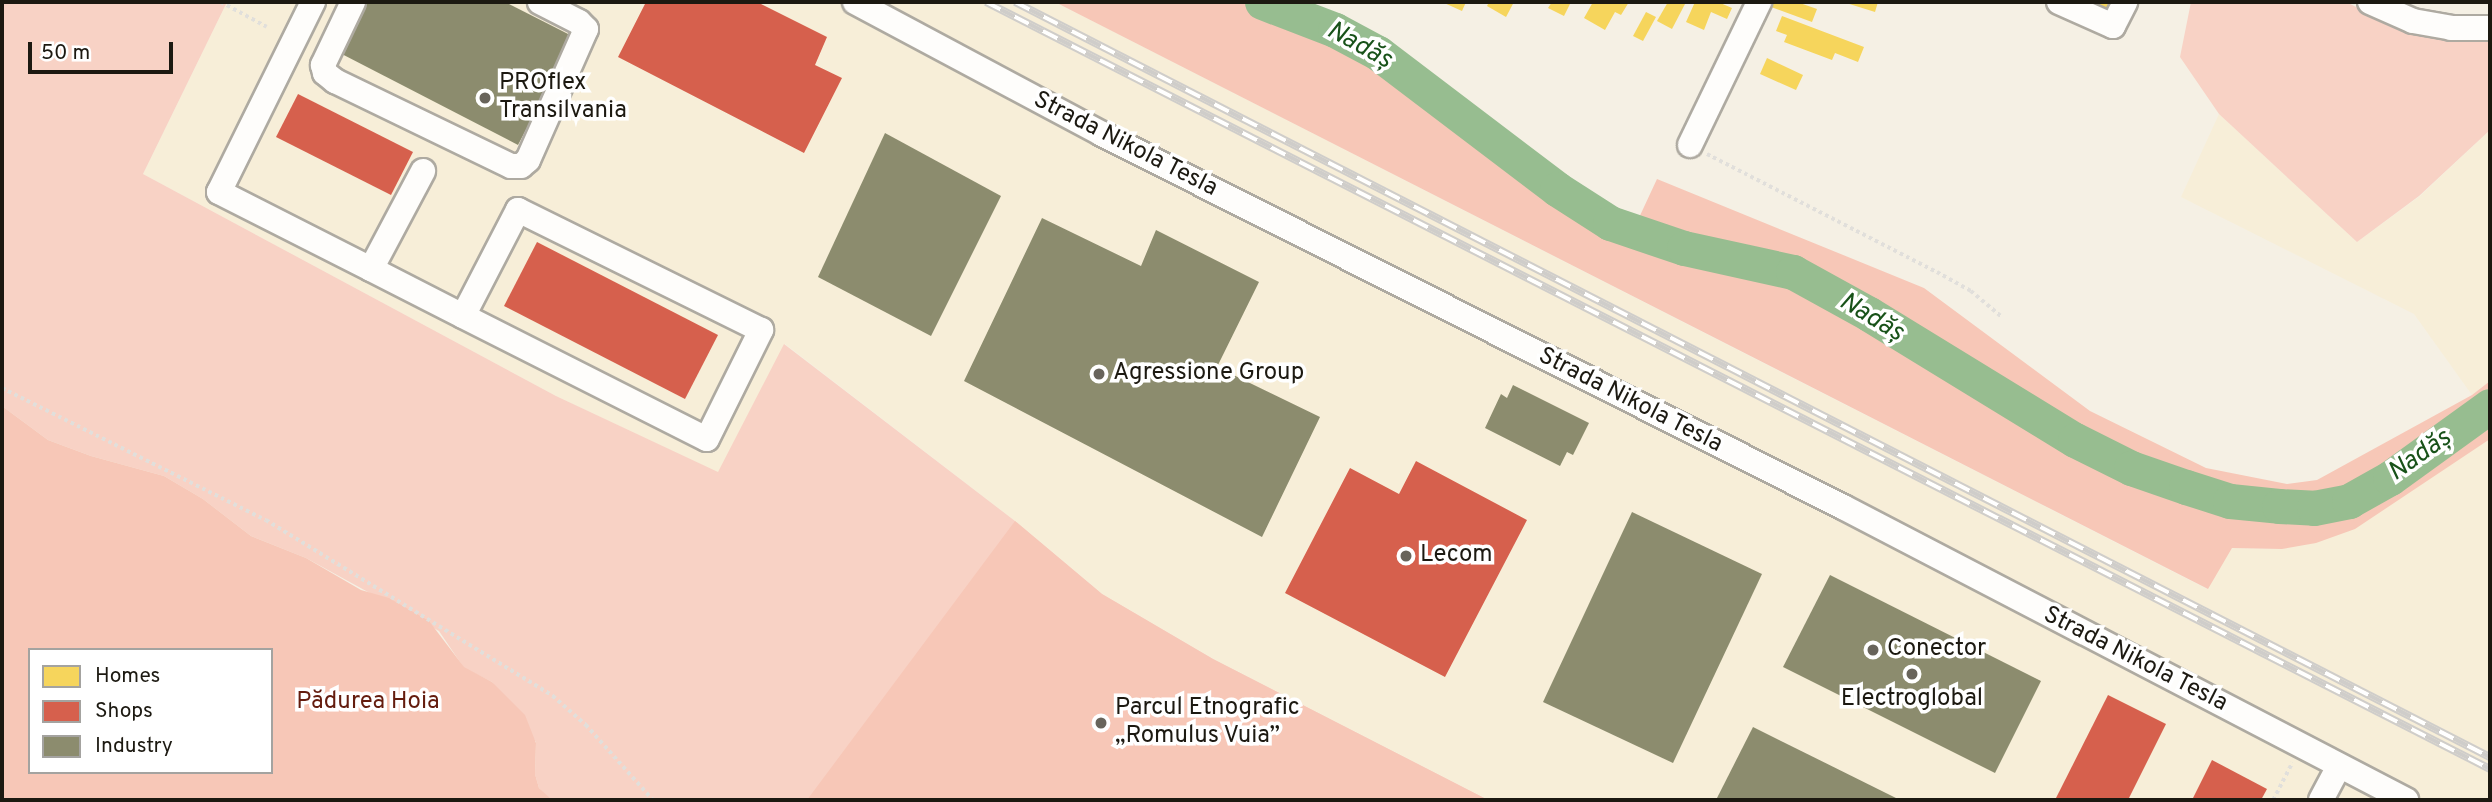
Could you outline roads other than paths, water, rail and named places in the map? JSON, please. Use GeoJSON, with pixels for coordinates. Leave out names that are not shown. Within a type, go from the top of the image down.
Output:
{"type":"FeatureCollection","features":[{"type":"Feature","properties":{"kind":"street"},"geometry":{"type":"LineString","coordinates":[[313,2],[219,192],[463,316],[706,439],[761,330],[518,210],[463,316]]}},
{"type":"Feature","properties":{"kind":"street"},"geometry":{"type":"LineString","coordinates":[[353,2],[323,65],[325,73],[335,81],[511,166],[521,166],[528,160],[586,29],[579,22],[540,2]]}},
{"type":"Feature","properties":{"kind":"street","name":"Strada Nikola Tesla"},"geometry":{"type":"LineString","coordinates":[[855,2],[1102,134],[1843,507],[2406,800]]}},
{"type":"Feature","properties":{"kind":"street"},"geometry":{"type":"LineString","coordinates":[[1690,145],[1759,2]]}},
{"type":"Feature","properties":{"kind":"street"},"geometry":{"type":"LineString","coordinates":[[2069,4],[2113,26],[2125,2]]}},
{"type":"Feature","properties":{"kind":"street"},"geometry":{"type":"LineString","coordinates":[[2370,2],[2413,20],[2451,28],[2490,28]]}},
{"type":"Feature","properties":{"kind":"street"},"geometry":{"type":"LineString","coordinates":[[371,269],[423,171]]}},
{"type":"Feature","properties":{"kind":"street"},"geometry":{"type":"LineString","coordinates":[[2321,800],[2339,766]]}},
{"type":"Feature","properties":{"kind":"waterway","name":"Nadăș"},"geometry":{"type":"LineString","coordinates":[[1262,2],[1335,30],[1378,53],[1557,189],[1610,223],[1684,248],[1793,272],[1869,314],[2075,440],[2131,468],[2186,487],[2230,501],[2279,506],[2314,508],[2349,501],[2390,478],[2490,406]]}},
{"type":"Feature","properties":{"kind":"railway"},"geometry":{"type":"LineString","coordinates":[[986,2],[2490,769]]}},
{"type":"Feature","properties":{"kind":"railway"},"geometry":{"type":"LineString","coordinates":[[1015,2],[2490,757]]}},
{"type":"Feature","properties":{"kind":"place","name":"PROflex Transilvania"},"geometry":{"type":"Point","coordinates":[485,98]}},
{"type":"Feature","properties":{"kind":"place","name":"Agressione Group"},"geometry":{"type":"Point","coordinates":[1099,374]}},
{"type":"Feature","properties":{"kind":"place","name":"Lecom"},"geometry":{"type":"Point","coordinates":[1406,556]}},
{"type":"Feature","properties":{"kind":"place","name":"Conector"},"geometry":{"type":"Point","coordinates":[1873,650]}},
{"type":"Feature","properties":{"kind":"place","name":"Electroglobal"},"geometry":{"type":"Point","coordinates":[1912,674]}},
{"type":"Feature","properties":{"kind":"place","name":"Parcul Etnografic „Romulus Vuia”"},"geometry":{"type":"Point","coordinates":[1101,723]}},
{"type":"Feature","properties":{"kind":"park label","name":"Pădurea Hoia"},"geometry":{"type":"Point","coordinates":[368,703]}}]}
